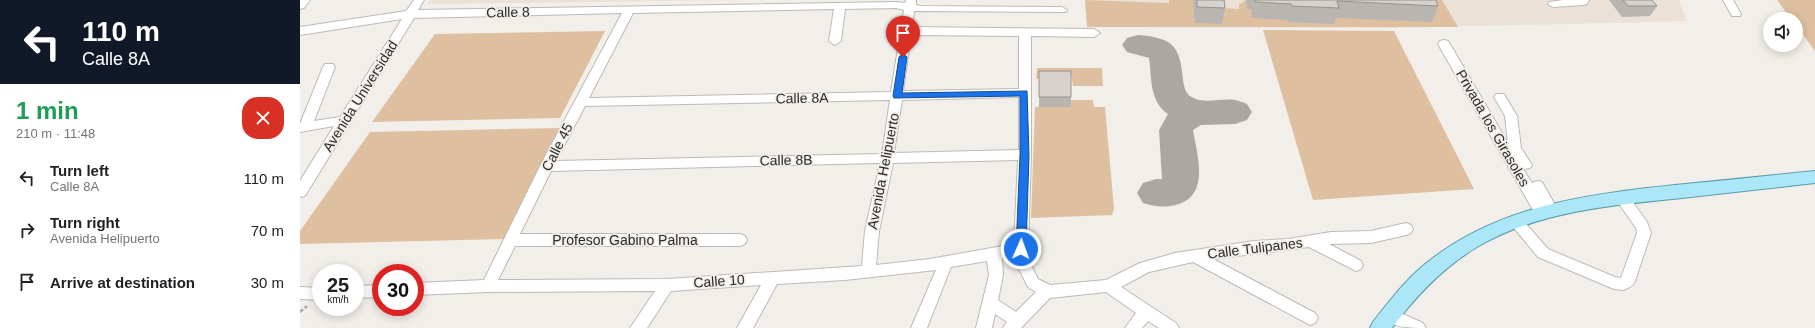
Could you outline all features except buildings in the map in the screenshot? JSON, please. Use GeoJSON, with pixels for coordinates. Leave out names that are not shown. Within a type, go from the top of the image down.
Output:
{"type":"FeatureCollection","features":[{"type":"Feature","properties":{"kind":"main road"},"geometry":{"type":"LineString","coordinates":[[1384,321],[1410,291],[1446,257],[1470,241],[1514,221],[1547,211],[1622,198],[1815,177]]}},
{"type":"Feature","properties":{"kind":"street"},"geometry":{"type":"LineString","coordinates":[[300,6],[305,0]]}},
{"type":"Feature","properties":{"kind":"street","name":"Avenida Universidad"},"geometry":{"type":"LineString","coordinates":[[300,192],[419,0]]}},
{"type":"Feature","properties":{"kind":"street"},"geometry":{"type":"LineString","coordinates":[[1553,4],[1579,4],[1584,0]]}},
{"type":"Feature","properties":{"kind":"street"},"geometry":{"type":"LineString","coordinates":[[1728,0],[1736,14]]}},
{"type":"Feature","properties":{"kind":"street","name":"Calle 8"},"geometry":{"type":"LineString","coordinates":[[300,31],[410,14],[910,4],[1062,10]]}},
{"type":"Feature","properties":{"kind":"street","name":"Avenida Helipuerto"},"geometry":{"type":"LineString","coordinates":[[869,271],[869,241],[887,158],[910,4]]}},
{"type":"Feature","properties":{"kind":"street"},"geometry":{"type":"LineString","coordinates":[[835,40],[840,6]]}},
{"type":"Feature","properties":{"kind":"street","name":"Calle 45"},"geometry":{"type":"LineString","coordinates":[[488,286],[547,166],[629,10]]}},
{"type":"Feature","properties":{"kind":"street"},"geometry":{"type":"LineString","coordinates":[[907,31],[1094,33]]}},
{"type":"Feature","properties":{"kind":"street"},"geometry":{"type":"LineString","coordinates":[[991,304],[1014,325],[1047,291],[1033,282],[1029,276],[1024,265],[1021,249],[1025,155],[1025,32]]}},
{"type":"Feature","properties":{"kind":"street","name":"Privada los Girasoles"},"geometry":{"type":"LineString","coordinates":[[1444,44],[1547,211]]}},
{"type":"Feature","properties":{"kind":"street"},"geometry":{"type":"LineString","coordinates":[[303,128],[329,67]]}},
{"type":"Feature","properties":{"kind":"street","name":"Calle 8A"},"geometry":{"type":"LineString","coordinates":[[580,102],[1024,93]]}},
{"type":"Feature","properties":{"kind":"street"},"geometry":{"type":"LineString","coordinates":[[1500,97],[1510,116],[1515,148],[1547,211]]}},
{"type":"Feature","properties":{"kind":"street"},"geometry":{"type":"LineString","coordinates":[[303,128],[346,120]]}},
{"type":"Feature","properties":{"kind":"street","name":"Calle 8B"},"geometry":{"type":"LineString","coordinates":[[547,166],[1025,155]]}},
{"type":"Feature","properties":{"kind":"street"},"geometry":{"type":"LineString","coordinates":[[1514,221],[1543,253],[1614,283],[1623,284],[1628,281],[1644,233],[1642,226],[1622,198]]}},
{"type":"Feature","properties":{"kind":"street","name":"Calle Tulipanes"},"geometry":{"type":"LineString","coordinates":[[1047,291],[1063,292],[1108,286],[1145,267],[1226,250],[1288,245],[1310,241],[1371,237],[1406,229]]}},
{"type":"Feature","properties":{"kind":"street","name":"Profesor Gabino Palma"},"geometry":{"type":"LineString","coordinates":[[510,240],[740,240]]}},
{"type":"Feature","properties":{"kind":"street"},"geometry":{"type":"LineString","coordinates":[[1310,241],[1356,266]]}},
{"type":"Feature","properties":{"kind":"street","name":"Calle 10"},"geometry":{"type":"LineString","coordinates":[[424,289],[488,286],[667,285],[773,278],[869,271],[946,262],[1021,249]]}},
{"type":"Feature","properties":{"kind":"street"},"geometry":{"type":"LineString","coordinates":[[984,328],[991,304],[996,275],[994,254]]}},
{"type":"Feature","properties":{"kind":"street"},"geometry":{"type":"LineString","coordinates":[[1194,256],[1310,318]]}},
{"type":"Feature","properties":{"kind":"street"},"geometry":{"type":"LineString","coordinates":[[919,328],[946,262]]}},
{"type":"Feature","properties":{"kind":"street"},"geometry":{"type":"LineString","coordinates":[[745,328],[773,278]]}},
{"type":"Feature","properties":{"kind":"street"},"geometry":{"type":"LineString","coordinates":[[638,328],[667,285]]}},
{"type":"Feature","properties":{"kind":"street"},"geometry":{"type":"LineString","coordinates":[[1108,286],[1171,328]]}},
{"type":"Feature","properties":{"kind":"street"},"geometry":{"type":"LineString","coordinates":[[300,293],[312,294]]}},
{"type":"Feature","properties":{"kind":"street"},"geometry":{"type":"LineString","coordinates":[[1133,328],[1146,311]]}},
{"type":"Feature","properties":{"kind":"street"},"geometry":{"type":"LineString","coordinates":[[1384,321],[1418,328]]}},
{"type":"Feature","properties":{"kind":"shaded area"},"geometry":{"type":"Polygon","coordinates":[[[430,0],[749,0],[427,4],[430,0]]]}},
{"type":"Feature","properties":{"kind":"shaded area"},"geometry":{"type":"Polygon","coordinates":[[[1085,0],[1679,0],[1687,21],[1393,28],[1087,27],[1085,0]]]}},
{"type":"Feature","properties":{"kind":"shaded area"},"geometry":{"type":"Polygon","coordinates":[[[1085,0],[1169,3],[1169,0],[1193,0],[1194,6],[1239,9],[1239,5],[1246,0],[1442,0],[1458,27],[1087,27],[1085,0]]]}},
{"type":"Feature","properties":{"kind":"shaded area"},"geometry":{"type":"Polygon","coordinates":[[[1777,0],[1815,0],[1815,51],[1803,35],[1803,12],[1786,12],[1777,0]]]}},
{"type":"Feature","properties":{"kind":"shaded area"},"geometry":{"type":"Polygon","coordinates":[[[1263,30],[1394,31],[1474,189],[1313,200],[1263,30]]]}},
{"type":"Feature","properties":{"kind":"shaded area"},"geometry":{"type":"Polygon","coordinates":[[[605,31],[560,118],[372,122],[435,34],[605,31]]]}},
{"type":"Feature","properties":{"kind":"shaded area"},"geometry":{"type":"Polygon","coordinates":[[[1037,68],[1102,68],[1103,86],[1073,86],[1071,72],[1045,72],[1044,79],[1036,79],[1037,68]]]}},
{"type":"Feature","properties":{"kind":"shaded area"},"geometry":{"type":"Polygon","coordinates":[[[1071,100],[1093,100],[1094,107],[1105,107],[1114,209],[1112,215],[1031,218],[1035,107],[1071,107],[1071,100]]]}},
{"type":"Feature","properties":{"kind":"shaded area"},"geometry":{"type":"Polygon","coordinates":[[[560,128],[504,239],[300,244],[300,231],[370,132],[560,128]]]}},
{"type":"Feature","properties":{"kind":"taxiway"},"geometry":{"type":"LineString","coordinates":[[1138,45],[1152,46],[1160,51],[1166,66],[1167,85],[1170,95],[1178,105],[1196,113]]}},
{"type":"Feature","properties":{"kind":"taxiway"},"geometry":{"type":"LineString","coordinates":[[1156,193],[1172,192],[1180,185],[1181,170],[1176,130],[1180,123],[1193,114],[1209,112],[1235,112]]}},
{"type":"Feature","properties":{"kind":"route"},"geometry":{"type":"LineString","coordinates":[[903,57],[897,96],[1024,93],[1025,155],[1021,249]]}}]}
